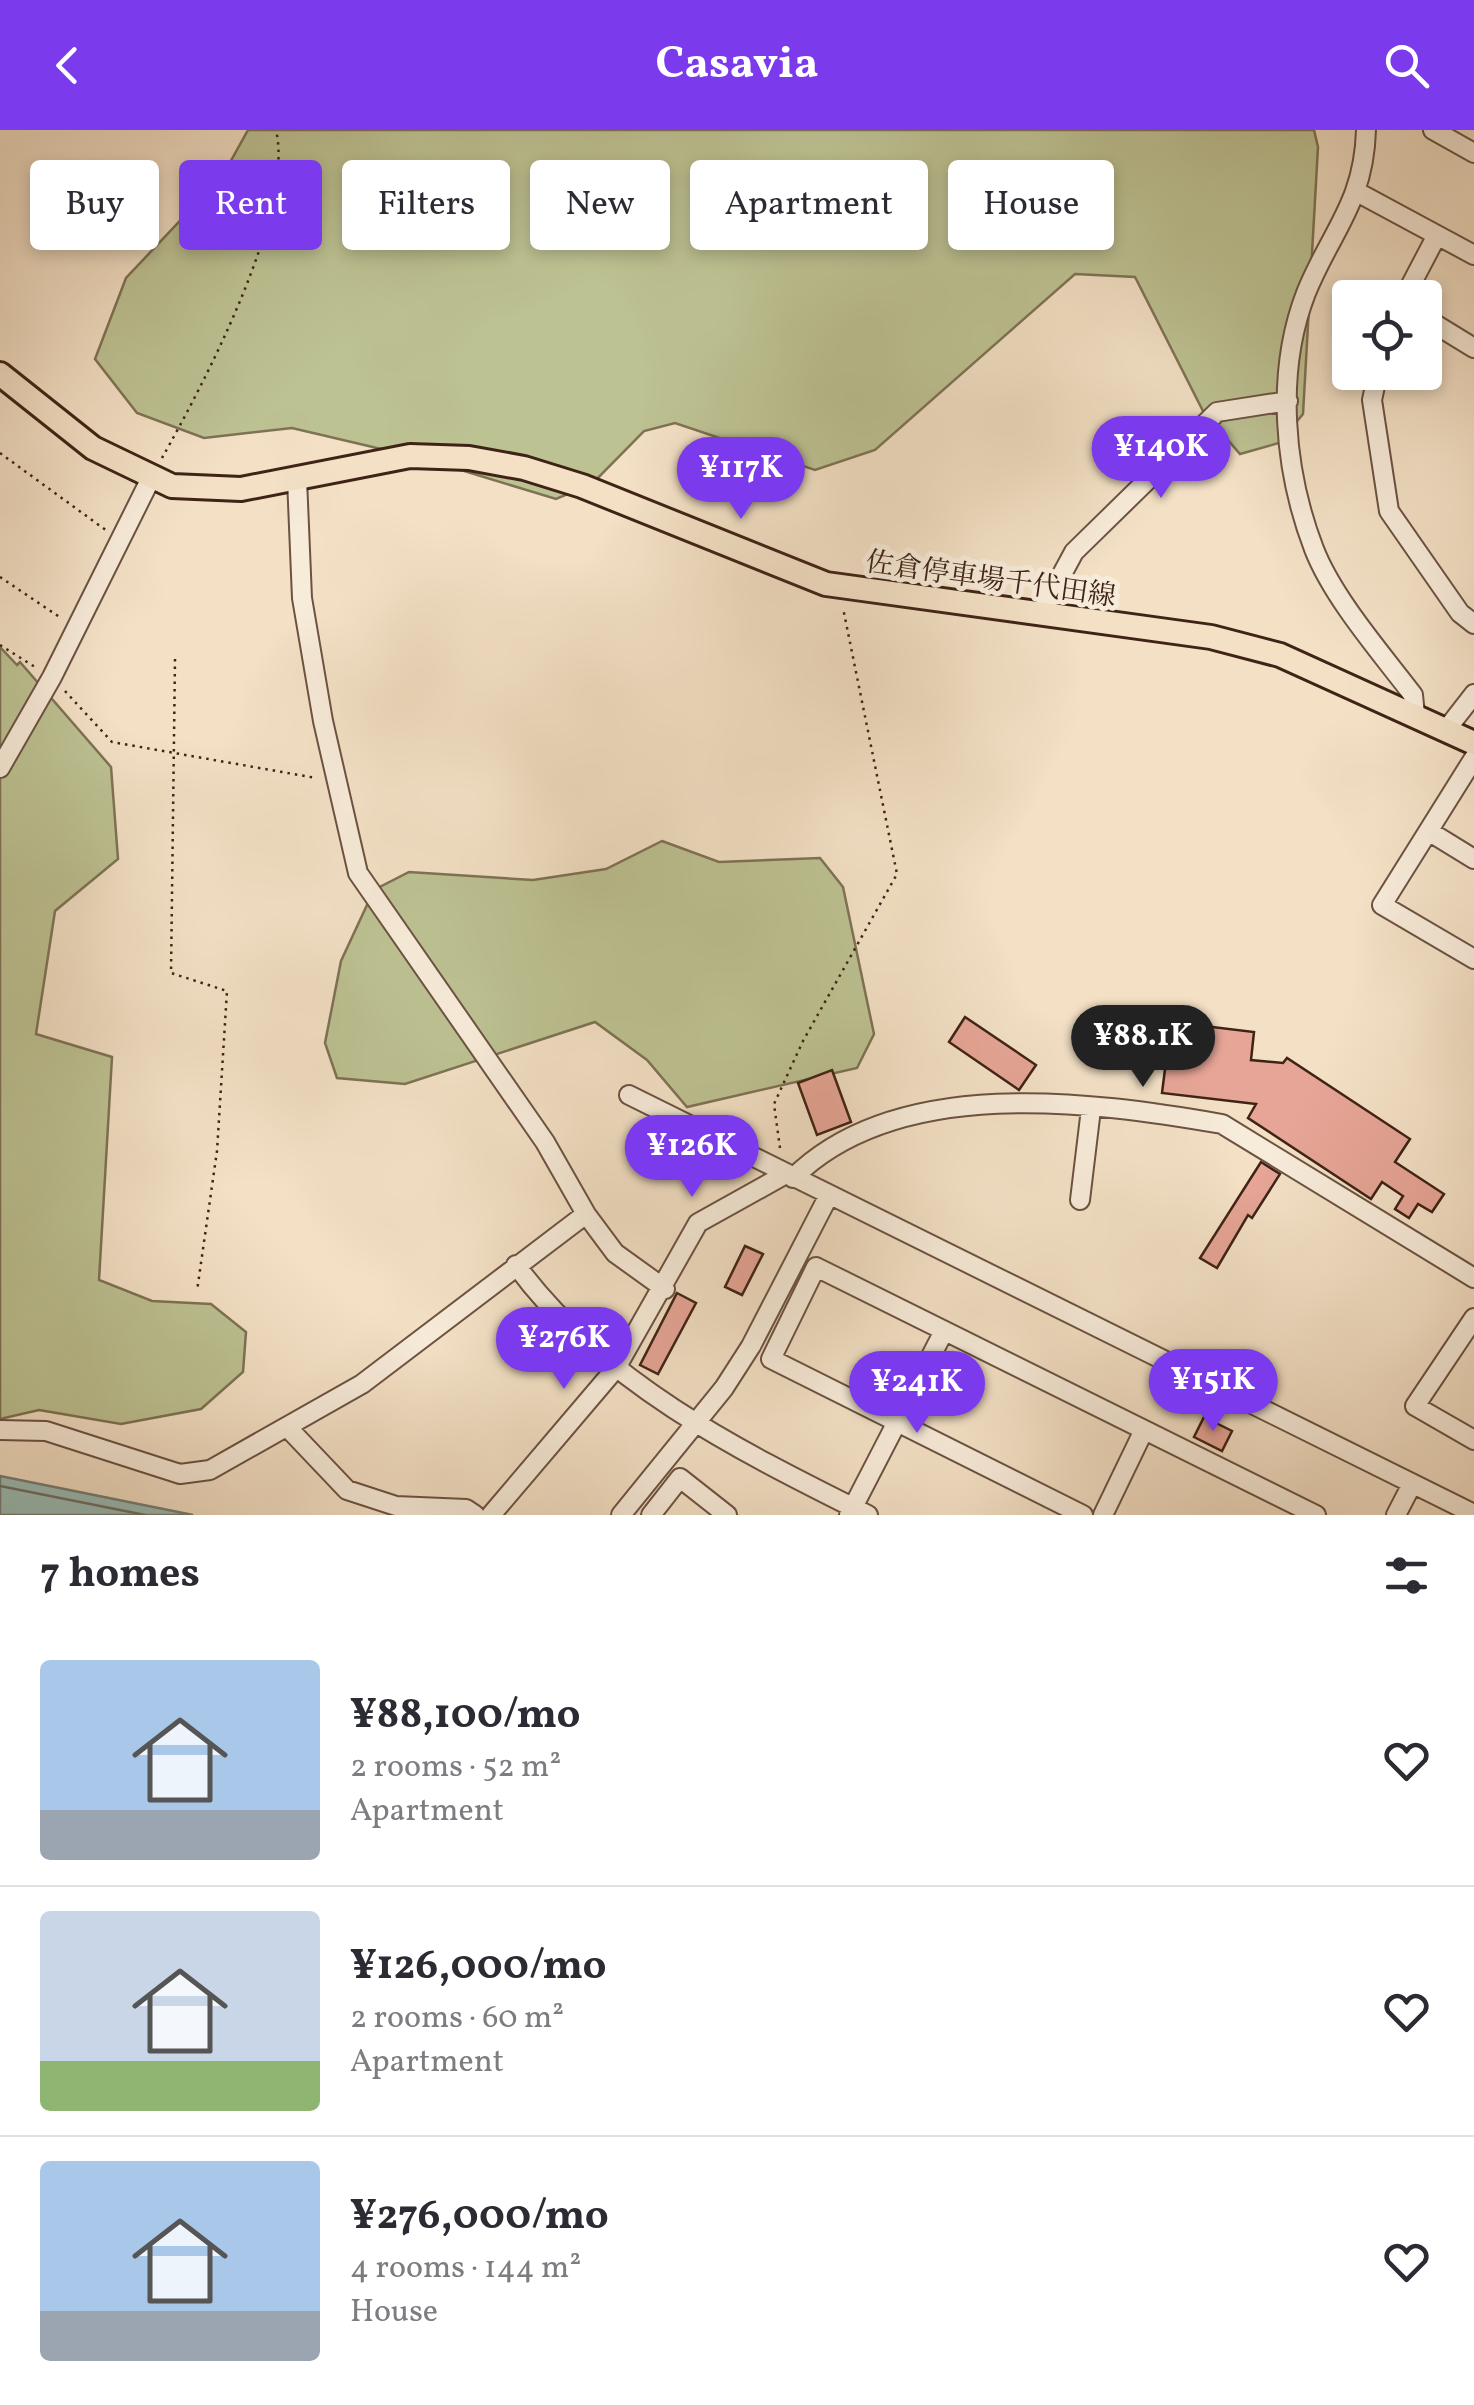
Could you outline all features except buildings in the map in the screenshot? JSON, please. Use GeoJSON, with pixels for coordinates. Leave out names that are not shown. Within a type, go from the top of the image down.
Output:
{"type":"FeatureCollection","features":[{"type":"Feature","properties":{"kind":"main road","name":"佐倉停車場千代田線"},"geometry":{"type":"LineString","coordinates":[[0,374],[93,448],[150,480],[205,491],[297,479],[410,456],[469,458],[524,468],[582,486],[839,587],[1258,648],[1474,744]]}},
{"type":"Feature","properties":{"kind":"street"},"geometry":{"type":"LineString","coordinates":[[1366,130],[1365,160],[1356,192],[1306,294],[1292,355],[1288,401],[1290,459],[1314,551],[1413,695],[1416,716]]}},
{"type":"Feature","properties":{"kind":"street"},"geometry":{"type":"LineString","coordinates":[[1433,130],[1474,154]]}},
{"type":"Feature","properties":{"kind":"street"},"geometry":{"type":"LineString","coordinates":[[1356,192],[1474,255]]}},
{"type":"Feature","properties":{"kind":"street"},"geometry":{"type":"LineString","coordinates":[[1413,280],[1437,235]]}},
{"type":"Feature","properties":{"kind":"street"},"geometry":{"type":"LineString","coordinates":[[1442,328],[1474,348]]}},
{"type":"Feature","properties":{"kind":"street"},"geometry":{"type":"LineString","coordinates":[[1374,390],[1372,400],[1388,511],[1460,614],[1474,624]]}},
{"type":"Feature","properties":{"kind":"street"},"geometry":{"type":"LineString","coordinates":[[1040,615],[1074,552],[1217,412],[1288,401]]}},
{"type":"Feature","properties":{"kind":"street"},"geometry":{"type":"LineString","coordinates":[[297,479],[302,598],[358,873],[545,1142],[586,1214],[615,1253],[664,1289]]}},
{"type":"Feature","properties":{"kind":"street"},"geometry":{"type":"LineString","coordinates":[[0,768],[52,678],[150,480]]}},
{"type":"Feature","properties":{"kind":"street"},"geometry":{"type":"LineString","coordinates":[[1446,730],[1474,694]]}},
{"type":"Feature","properties":{"kind":"street"},"geometry":{"type":"LineString","coordinates":[[1474,758],[1382,905],[1474,959]]}},
{"type":"Feature","properties":{"kind":"street"},"geometry":{"type":"LineString","coordinates":[[1430,832],[1474,859]]}},
{"type":"Feature","properties":{"kind":"street"},"geometry":{"type":"LineString","coordinates":[[629,1095],[1474,1514]]}},
{"type":"Feature","properties":{"kind":"street"},"geometry":{"type":"LineString","coordinates":[[492,1515],[616,1368],[698,1223],[789,1176],[826,1148],[908,1115],[1028,1104],[1222,1124],[1474,1278]]}},
{"type":"Feature","properties":{"kind":"street"},"geometry":{"type":"LineString","coordinates":[[1080,1200],[1091,1108]]}},
{"type":"Feature","properties":{"kind":"street"},"geometry":{"type":"LineString","coordinates":[[620,1515],[696,1423],[751,1346],[829,1195]]}},
{"type":"Feature","properties":{"kind":"street"},"geometry":{"type":"LineString","coordinates":[[0,1430],[46,1431],[180,1474],[210,1470],[289,1429],[362,1384],[586,1214]]}},
{"type":"Feature","properties":{"kind":"street"},"geometry":{"type":"LineString","coordinates":[[516,1265],[546,1307],[616,1368],[696,1423],[857,1513],[944,1331]]}},
{"type":"Feature","properties":{"kind":"street"},"geometry":{"type":"LineString","coordinates":[[1083,1515],[771,1360],[816,1268],[1316,1515]]}},
{"type":"Feature","properties":{"kind":"street"},"geometry":{"type":"LineString","coordinates":[[1474,1318],[1415,1406],[1474,1440]]}},
{"type":"Feature","properties":{"kind":"street"},"geometry":{"type":"LineString","coordinates":[[289,1429],[347,1490],[374,1502],[466,1508],[475,1515]]}},
{"type":"Feature","properties":{"kind":"street"},"geometry":{"type":"LineString","coordinates":[[1103,1515],[1144,1430]]}},
{"type":"Feature","properties":{"kind":"street"},"geometry":{"type":"LineString","coordinates":[[650,1515],[680,1478],[726,1515]]}},
{"type":"Feature","properties":{"kind":"street"},"geometry":{"type":"LineString","coordinates":[[1396,1515],[1412,1484]]}},
{"type":"Feature","properties":{"kind":"path"},"geometry":{"type":"LineString","coordinates":[[150,480],[218,359],[243,290],[277,183],[281,152],[276,130]]}},
{"type":"Feature","properties":{"kind":"path"},"geometry":{"type":"LineString","coordinates":[[0,453],[120,540]]}},
{"type":"Feature","properties":{"kind":"path"},"geometry":{"type":"LineString","coordinates":[[0,577],[76,629]]}},
{"type":"Feature","properties":{"kind":"path"},"geometry":{"type":"LineString","coordinates":[[789,1176],[774,1104],[803,1041],[897,874],[839,587]]}},
{"type":"Feature","properties":{"kind":"path"},"geometry":{"type":"LineString","coordinates":[[0,645],[52,678],[112,742],[337,782]]}},
{"type":"Feature","properties":{"kind":"path"},"geometry":{"type":"LineString","coordinates":[[175,660],[172,973],[227,990],[218,1151],[197,1291]]}},
{"type":"Feature","properties":{"kind":"green space"},"geometry":{"type":"Polygon","coordinates":[[[248,130],[1314,130],[1318,147],[1303,414],[1279,443],[1240,454],[1203,411],[1135,277],[1075,274],[875,450],[815,470],[675,423],[644,431],[592,484],[556,499],[428,460],[292,428],[204,438],[137,413],[95,359],[126,278],[152,250],[159,250],[159,243],[179,222],[179,250],[322,250],[322,160],[231,160],[248,130]]]}},
{"type":"Feature","properties":{"kind":"green space"},"geometry":{"type":"Polygon","coordinates":[[[0,647],[17,665],[20,662],[111,767],[118,859],[55,911],[36,1034],[112,1057],[99,1280],[152,1301],[211,1304],[246,1332],[243,1372],[201,1409],[121,1424],[39,1410],[0,1419],[0,647]]]}},
{"type":"Feature","properties":{"kind":"green space"},"geometry":{"type":"Polygon","coordinates":[[[662,841],[719,862],[820,858],[843,887],[874,1034],[857,1068],[687,1107],[647,1060],[595,1022],[405,1084],[337,1078],[325,1043],[341,961],[374,890],[409,872],[533,880],[606,869],[662,841]]]}},
{"type":"Feature","properties":{"kind":"water"},"geometry":{"type":"Polygon","coordinates":[[[0,1476],[193,1515],[0,1515],[0,1476]]]}}]}
